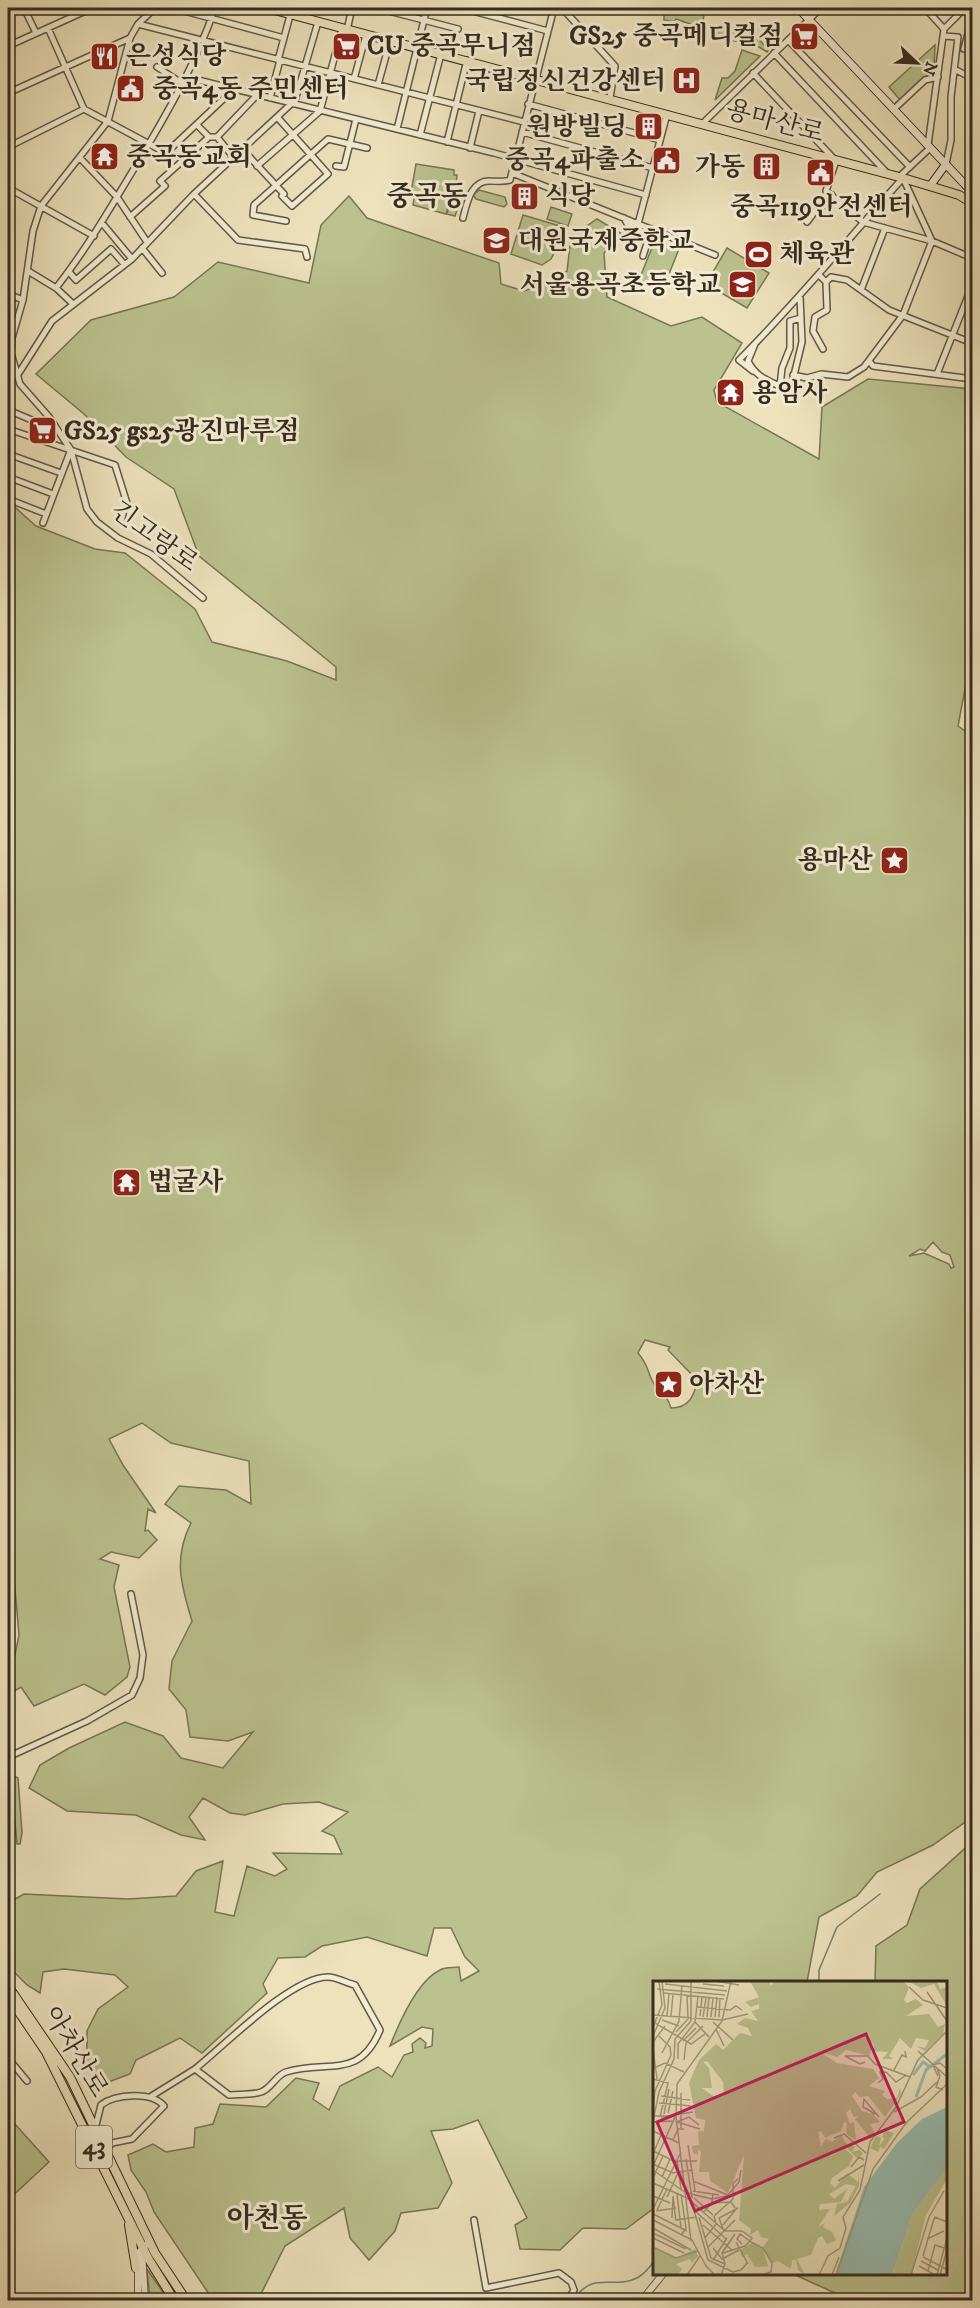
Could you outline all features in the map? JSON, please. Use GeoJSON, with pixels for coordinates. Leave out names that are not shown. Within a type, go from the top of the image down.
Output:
{"type":"FeatureCollection","features":[{"type":"Feature","properties":{"kind":"main road","name":"용마산로"},"geometry":{"type":"LineString","coordinates":[[267,8],[291,11],[318,22],[901,177],[959,195],[972,203]]}},
{"type":"Feature","properties":{"kind":"main road"},"geometry":{"type":"LineString","coordinates":[[798,8],[972,192]]}},
{"type":"Feature","properties":{"kind":"main road"},"geometry":{"type":"LineString","coordinates":[[930,186],[946,164]]}},
{"type":"Feature","properties":{"kind":"main road","name":"아차산로"},"geometry":{"type":"LineString","coordinates":[[8,1986],[70,2078],[174,2301]]}},
{"type":"Feature","properties":{"kind":"main road","name":"아차산로"},"geometry":{"type":"LineString","coordinates":[[9,2002],[46,2052],[127,2215],[186,2301]]}},
{"type":"Feature","properties":{"kind":"main road"},"geometry":{"type":"LineString","coordinates":[[127,2215],[136,2268]]}},
{"type":"Feature","properties":{"kind":"street"},"geometry":{"type":"LineString","coordinates":[[24,8],[36,33]]}},
{"type":"Feature","properties":{"kind":"street"},"geometry":{"type":"LineString","coordinates":[[8,46],[92,8]]}},
{"type":"Feature","properties":{"kind":"street","name":"긴고랑로"},"geometry":{"type":"LineString","coordinates":[[155,8],[138,24],[130,38],[108,120],[41,206],[33,231],[23,300],[12,338],[11,353],[20,384],[53,423],[71,450],[87,509],[97,522],[118,538],[151,554],[203,598]]}},
{"type":"Feature","properties":{"kind":"street"},"geometry":{"type":"LineString","coordinates":[[172,8],[284,38]]}},
{"type":"Feature","properties":{"kind":"street"},"geometry":{"type":"LineString","coordinates":[[56,288],[94,236],[149,144],[204,41],[215,8]]}},
{"type":"Feature","properties":{"kind":"street"},"geometry":{"type":"LineString","coordinates":[[257,166],[320,111],[329,73],[352,8]]}},
{"type":"Feature","properties":{"kind":"street"},"geometry":{"type":"LineString","coordinates":[[377,8],[458,29]]}},
{"type":"Feature","properties":{"kind":"street"},"geometry":{"type":"LineString","coordinates":[[397,129],[427,8]]}},
{"type":"Feature","properties":{"kind":"street"},"geometry":{"type":"LineString","coordinates":[[461,8],[548,31]]}},
{"type":"Feature","properties":{"kind":"street"},"geometry":{"type":"LineString","coordinates":[[463,218],[472,192],[478,184],[486,180],[509,181],[553,9],[543,8]]}},
{"type":"Feature","properties":{"kind":"street"},"geometry":{"type":"LineString","coordinates":[[562,8],[615,66],[610,98]]}},
{"type":"Feature","properties":{"kind":"street"},"geometry":{"type":"LineString","coordinates":[[598,8],[601,11],[605,8]]}},
{"type":"Feature","properties":{"kind":"street"},"geometry":{"type":"LineString","coordinates":[[702,124],[822,8]]}},
{"type":"Feature","properties":{"kind":"street"},"geometry":{"type":"LineString","coordinates":[[925,8],[944,29]]}},
{"type":"Feature","properties":{"kind":"street"},"geometry":{"type":"LineString","coordinates":[[800,297],[802,342],[790,392],[763,380],[739,360],[779,316],[800,297],[929,146],[944,29],[964,8]]}},
{"type":"Feature","properties":{"kind":"street"},"geometry":{"type":"LineString","coordinates":[[270,98],[291,11]]}},
{"type":"Feature","properties":{"kind":"street"},"geometry":{"type":"LineString","coordinates":[[17,376],[52,321],[72,303],[132,259],[194,194],[293,104],[318,22]]}},
{"type":"Feature","properties":{"kind":"street"},"geometry":{"type":"LineString","coordinates":[[138,24],[524,122]]}},
{"type":"Feature","properties":{"kind":"street"},"geometry":{"type":"LineString","coordinates":[[946,164],[951,140],[951,97],[956,70],[961,48],[970,26],[972,27]]}},
{"type":"Feature","properties":{"kind":"street"},"geometry":{"type":"LineString","coordinates":[[48,28],[84,109],[166,153],[234,89]]}},
{"type":"Feature","properties":{"kind":"street"},"geometry":{"type":"LineString","coordinates":[[354,79],[366,35]]}},
{"type":"Feature","properties":{"kind":"street"},"geometry":{"type":"LineString","coordinates":[[943,36],[958,37],[961,48]]}},
{"type":"Feature","properties":{"kind":"street"},"geometry":{"type":"LineString","coordinates":[[8,93],[130,38]]}},
{"type":"Feature","properties":{"kind":"street"},"geometry":{"type":"LineString","coordinates":[[788,39],[909,167]]}},
{"type":"Feature","properties":{"kind":"street"},"geometry":{"type":"LineString","coordinates":[[378,85],[390,41]]}},
{"type":"Feature","properties":{"kind":"street"},"geometry":{"type":"LineString","coordinates":[[961,48],[972,52]]}},
{"type":"Feature","properties":{"kind":"street"},"geometry":{"type":"LineString","coordinates":[[774,53],[888,174]]}},
{"type":"Feature","properties":{"kind":"street"},"geometry":{"type":"LineString","coordinates":[[420,135],[441,54]]}},
{"type":"Feature","properties":{"kind":"street"},"geometry":{"type":"LineString","coordinates":[[447,142],[467,60]]}},
{"type":"Feature","properties":{"kind":"street"},"geometry":{"type":"LineString","coordinates":[[156,68],[183,84]]}},
{"type":"Feature","properties":{"kind":"street"},"geometry":{"type":"LineString","coordinates":[[956,70],[972,78]]}},
{"type":"Feature","properties":{"kind":"street"},"geometry":{"type":"LineString","coordinates":[[753,74],[837,161],[826,191],[863,222],[932,241],[972,258]]}},
{"type":"Feature","properties":{"kind":"street"},"geometry":{"type":"LineString","coordinates":[[186,77],[515,159],[646,195]]}},
{"type":"Feature","properties":{"kind":"street"},"geometry":{"type":"LineString","coordinates":[[894,110],[925,80],[938,77]]}},
{"type":"Feature","properties":{"kind":"street"},"geometry":{"type":"LineString","coordinates":[[130,217],[165,186],[160,181],[209,137],[217,137],[256,95]]}},
{"type":"Feature","properties":{"kind":"street"},"geometry":{"type":"LineString","coordinates":[[528,104],[660,140]]}},
{"type":"Feature","properties":{"kind":"street"},"geometry":{"type":"LineString","coordinates":[[8,147],[84,109]]}},
{"type":"Feature","properties":{"kind":"street"},"geometry":{"type":"LineString","coordinates":[[470,148],[479,111]]}},
{"type":"Feature","properties":{"kind":"street"},"geometry":{"type":"LineString","coordinates":[[638,224],[667,114]]}},
{"type":"Feature","properties":{"kind":"street"},"geometry":{"type":"LineString","coordinates":[[243,150],[292,206],[328,174],[278,118]]}},
{"type":"Feature","properties":{"kind":"street"},"geometry":{"type":"LineString","coordinates":[[336,166],[344,167],[356,119]]}},
{"type":"Feature","properties":{"kind":"street"},"geometry":{"type":"LineString","coordinates":[[198,125],[209,137]]}},
{"type":"Feature","properties":{"kind":"street"},"geometry":{"type":"LineString","coordinates":[[522,132],[653,168]]}},
{"type":"Feature","properties":{"kind":"street"},"geometry":{"type":"LineString","coordinates":[[217,137],[234,158]]}},
{"type":"Feature","properties":{"kind":"street"},"geometry":{"type":"LineString","coordinates":[[286,222],[253,215],[254,205],[328,139],[368,148]]}},
{"type":"Feature","properties":{"kind":"street"},"geometry":{"type":"LineString","coordinates":[[80,158],[117,197],[147,242]]}},
{"type":"Feature","properties":{"kind":"street"},"geometry":{"type":"LineString","coordinates":[[966,186],[972,171]]}},
{"type":"Feature","properties":{"kind":"street"},"geometry":{"type":"LineString","coordinates":[[512,173],[716,255]]}},
{"type":"Feature","properties":{"kind":"street"},"geometry":{"type":"LineString","coordinates":[[793,375],[807,378],[821,374],[848,376],[857,373],[869,361],[903,315],[932,241],[901,177]]}},
{"type":"Feature","properties":{"kind":"street"},"geometry":{"type":"LineString","coordinates":[[8,189],[94,236]]}},
{"type":"Feature","properties":{"kind":"street"},"geometry":{"type":"LineString","coordinates":[[194,194],[238,240],[305,249],[307,257]]}},
{"type":"Feature","properties":{"kind":"street"},"geometry":{"type":"LineString","coordinates":[[807,222],[819,206],[822,207],[832,195]]}},
{"type":"Feature","properties":{"kind":"street"},"geometry":{"type":"LineString","coordinates":[[624,218],[629,226],[647,234],[648,240],[643,256]]}},
{"type":"Feature","properties":{"kind":"street"},"geometry":{"type":"LineString","coordinates":[[102,223],[132,259]]}},
{"type":"Feature","properties":{"kind":"street"},"geometry":{"type":"LineString","coordinates":[[861,290],[885,228]]}},
{"type":"Feature","properties":{"kind":"street"},"geometry":{"type":"LineString","coordinates":[[142,248],[162,273]]}},
{"type":"Feature","properties":{"kind":"street"},"geometry":{"type":"LineString","coordinates":[[69,272],[76,280],[111,249],[124,264]]}},
{"type":"Feature","properties":{"kind":"street"},"geometry":{"type":"LineString","coordinates":[[28,271],[56,288],[72,303]]}},
{"type":"Feature","properties":{"kind":"street"},"geometry":{"type":"LineString","coordinates":[[819,275],[826,282],[827,310],[815,317],[813,331],[824,349]]}},
{"type":"Feature","properties":{"kind":"street"},"geometry":{"type":"LineString","coordinates":[[826,282],[831,277],[847,280],[889,310],[972,342]]}},
{"type":"Feature","properties":{"kind":"street"},"geometry":{"type":"LineString","coordinates":[[937,374],[972,286]]}},
{"type":"Feature","properties":{"kind":"street"},"geometry":{"type":"LineString","coordinates":[[8,294],[23,300]]}},
{"type":"Feature","properties":{"kind":"street"},"geometry":{"type":"LineString","coordinates":[[780,386],[782,368],[790,348],[790,321],[801,318]]}},
{"type":"Feature","properties":{"kind":"street"},"geometry":{"type":"LineString","coordinates":[[869,361],[873,366],[972,379]]}},
{"type":"Feature","properties":{"kind":"street"},"geometry":{"type":"LineString","coordinates":[[8,410],[46,426],[53,423]]}},
{"type":"Feature","properties":{"kind":"street"},"geometry":{"type":"LineString","coordinates":[[8,429],[115,465],[130,513],[127,524]]}},
{"type":"Feature","properties":{"kind":"street"},"geometry":{"type":"LineString","coordinates":[[43,523],[71,450]]}},
{"type":"Feature","properties":{"kind":"street"},"geometry":{"type":"LineString","coordinates":[[8,454],[61,473]]}},
{"type":"Feature","properties":{"kind":"street"},"geometry":{"type":"LineString","coordinates":[[8,490],[10,478],[53,494]]}},
{"type":"Feature","properties":{"kind":"street"},"geometry":{"type":"LineString","coordinates":[[8,499],[46,514]]}},
{"type":"Feature","properties":{"kind":"street"},"geometry":{"type":"LineString","coordinates":[[8,1757],[87,1722],[132,1695],[140,1678],[143,1655],[131,1594]]}},
{"type":"Feature","properties":{"kind":"street"},"geometry":{"type":"LineString","coordinates":[[150,2097],[195,2069],[240,2027],[304,1982],[329,1977],[355,1985],[380,2030],[372,2050],[358,2059],[337,2067],[309,2067],[283,2072],[263,2092],[229,2095],[195,2069]]}},
{"type":"Feature","properties":{"kind":"street"},"geometry":{"type":"LineString","coordinates":[[8,2058],[27,2081]]}},
{"type":"Feature","properties":{"kind":"street"},"geometry":{"type":"LineString","coordinates":[[95,2130],[101,2105],[111,2097],[158,2098],[164,2106],[132,2139],[112,2143],[104,2152]]}},
{"type":"Feature","properties":{"kind":"street"},"geometry":{"type":"LineString","coordinates":[[474,2220],[486,2288],[559,2273],[571,2282],[574,2290],[568,2301]]}},
{"type":"Feature","properties":{"kind":"street"},"geometry":{"type":"LineString","coordinates":[[138,2301],[136,2268],[138,2253],[147,2245]]}},
{"type":"Feature","properties":{"kind":"street"},"geometry":{"type":"LineString","coordinates":[[145,2301],[147,2245]]}},
{"type":"Feature","properties":{"kind":"street"},"geometry":{"type":"LineString","coordinates":[[642,2300],[662,2275]]}},
{"type":"Feature","properties":{"kind":"street"},"geometry":{"type":"LineString","coordinates":[[642,2300],[656,2301]]}},
{"type":"Feature","properties":{"kind":"green space"},"geometry":{"type":"Polygon","coordinates":[[[640,8],[697,8],[704,16],[701,28],[676,19],[674,22],[664,20],[664,14],[640,8]]]}},
{"type":"Feature","properties":{"kind":"green space"},"geometry":{"type":"Polygon","coordinates":[[[713,27],[758,38],[768,50],[767,52],[759,47],[711,35],[713,27]]]}},
{"type":"Feature","properties":{"kind":"green space"},"geometry":{"type":"Polygon","coordinates":[[[935,45],[934,69],[901,101],[889,87],[935,45]]]}},
{"type":"Feature","properties":{"kind":"green space"},"geometry":{"type":"Polygon","coordinates":[[[742,50],[760,56],[715,100],[722,78],[728,78],[735,71],[742,50]]]}},
{"type":"Feature","properties":{"kind":"green space"},"geometry":{"type":"Polygon","coordinates":[[[416,164],[454,170],[454,175],[457,175],[454,203],[459,204],[455,216],[447,214],[450,201],[446,214],[413,205],[415,193],[411,192],[416,164]]]}},
{"type":"Feature","properties":{"kind":"green space"},"geometry":{"type":"Polygon","coordinates":[[[479,190],[505,197],[507,204],[504,207],[476,199],[473,195],[479,190]]]}},
{"type":"Feature","properties":{"kind":"green space"},"geometry":{"type":"Polygon","coordinates":[[[349,196],[367,218],[499,263],[501,284],[524,291],[550,282],[567,271],[571,237],[597,219],[622,234],[604,253],[607,297],[671,326],[702,317],[742,343],[714,390],[717,402],[819,459],[822,407],[868,379],[972,389],[972,652],[958,726],[972,736],[972,1817],[933,1845],[877,1872],[857,1896],[819,1917],[807,1981],[653,1981],[653,2209],[626,2229],[583,2228],[560,2250],[520,2249],[515,2225],[527,2218],[478,2120],[453,2129],[431,2131],[452,2183],[438,2208],[401,2213],[395,2231],[369,2260],[350,2238],[344,2208],[285,2246],[258,2300],[213,2300],[154,2212],[146,2192],[131,2170],[128,2155],[153,2144],[166,2152],[194,2147],[195,2128],[213,2124],[220,2104],[266,2107],[296,2078],[319,2083],[313,2099],[329,2110],[340,2086],[378,2067],[392,2077],[404,2055],[413,2052],[412,2044],[420,2038],[426,2043],[425,2048],[432,2046],[433,2029],[422,2027],[390,2046],[398,2026],[424,1983],[444,1968],[459,1967],[461,1981],[479,1971],[465,1957],[451,1928],[434,1928],[427,1956],[367,1937],[322,1946],[305,1957],[278,1958],[263,1984],[267,1993],[202,2053],[180,2038],[136,2060],[130,2074],[103,2084],[87,2060],[87,2031],[98,2009],[128,1987],[115,1975],[64,1969],[43,1972],[40,1993],[27,1985],[8,1966],[8,1903],[24,1894],[128,1899],[176,1896],[196,1871],[223,1861],[215,1912],[234,1916],[247,1866],[275,1876],[287,1869],[273,1853],[342,1854],[334,1836],[322,1831],[348,1812],[319,1802],[283,1804],[245,1815],[230,1813],[203,1798],[189,1817],[205,1840],[181,1835],[136,1815],[67,1811],[29,1788],[40,1765],[69,1748],[125,1722],[163,1736],[181,1758],[223,1768],[253,1732],[228,1741],[190,1737],[186,1710],[169,1689],[172,1661],[192,1621],[181,1572],[182,1548],[191,1523],[165,1504],[179,1486],[226,1490],[251,1504],[249,1461],[171,1443],[142,1423],[109,1439],[123,1465],[156,1513],[148,1509],[145,1531],[148,1530],[157,1540],[139,1558],[111,1552],[100,1559],[119,1565],[114,1587],[130,1667],[127,1677],[105,1695],[84,1684],[34,1706],[21,1687],[8,1695],[8,1668],[13,1665],[19,1635],[12,1554],[8,1547],[8,501],[36,526],[95,549],[125,553],[195,609],[212,642],[287,661],[336,680],[336,667],[199,556],[174,489],[126,457],[84,414],[36,374],[91,320],[174,297],[218,262],[309,283],[321,225],[349,196]],[[933,1242],[925,1251],[920,1249],[909,1256],[924,1253],[949,1264],[951,1268],[954,1267],[950,1255],[942,1252],[933,1242]],[[645,1340],[638,1353],[655,1386],[667,1399],[671,1408],[686,1404],[692,1397],[698,1381],[668,1350],[670,1347],[645,1340]]]}},
{"type":"Feature","properties":{"kind":"green space"},"geometry":{"type":"Polygon","coordinates":[[[551,207],[572,214],[568,226],[547,219],[551,207]]]}},
{"type":"Feature","properties":{"kind":"green space"},"geometry":{"type":"Polygon","coordinates":[[[523,215],[567,228],[551,259],[542,265],[511,254],[523,215]]]}},
{"type":"Feature","properties":{"kind":"green space"},"geometry":{"type":"Polygon","coordinates":[[[655,240],[679,249],[663,289],[639,280],[655,240]]]}},
{"type":"Feature","properties":{"kind":"green space"},"geometry":{"type":"Polygon","coordinates":[[[727,248],[769,273],[747,308],[706,284],[727,248]]]}},
{"type":"Feature","properties":{"kind":"green space"},"geometry":{"type":"Polygon","coordinates":[[[11,1777],[18,1778],[22,1833],[20,1844],[17,1844],[11,1777]]]}},
{"type":"Feature","properties":{"kind":"green space"},"geometry":{"type":"Polygon","coordinates":[[[972,1842],[972,2300],[842,2300],[835,2293],[795,2275],[947,2275],[947,1981],[875,1981],[876,1946],[907,1925],[920,1889],[972,1842]]]}},
{"type":"Feature","properties":{"kind":"green space"},"geometry":{"type":"Polygon","coordinates":[[[14,2123],[49,2162],[8,2200],[8,2128],[14,2123]]]}},
{"type":"Feature","properties":{"kind":"green space"},"geometry":{"type":"Polygon","coordinates":[[[147,2269],[167,2298],[150,2300],[147,2269]]]}},
{"type":"Feature","properties":{"kind":"waterway"},"geometry":{"type":"LineString","coordinates":[[819,1981],[819,1970],[837,1927],[880,1894]]}},
{"type":"Feature","properties":{"kind":"waterway"},"geometry":{"type":"LineString","coordinates":[[574,2300],[581,2291],[596,2283],[620,2282],[637,2278],[653,2262]]}},
{"type":"Feature","properties":{"kind":"tunnel"},"geometry":{"type":"LineString","coordinates":[[947,2264],[972,2226]]}},
{"type":"Feature","properties":{"kind":"tunnel"},"geometry":{"type":"LineString","coordinates":[[931,2300],[972,2237]]}},
{"type":"Feature","properties":{"kind":"tunnel"},"geometry":{"type":"LineString","coordinates":[[922,2300],[940,2275]]}},
{"type":"Feature","properties":{"kind":"place","name":"GS25 중곡메디컬점"},"geometry":{"type":"Point","coordinates":[804,36]}},
{"type":"Feature","properties":{"kind":"place","name":"CU 중곡무니점"},"geometry":{"type":"Point","coordinates":[346,46]}},
{"type":"Feature","properties":{"kind":"place","name":"은성식당"},"geometry":{"type":"Point","coordinates":[105,56]}},
{"type":"Feature","properties":{"kind":"place","name":"국립정신건강센터"},"geometry":{"type":"Point","coordinates":[687,81]}},
{"type":"Feature","properties":{"kind":"place","name":"중곡4동 주민센터"},"geometry":{"type":"Point","coordinates":[131,89]}},
{"type":"Feature","properties":{"kind":"place","name":"원방빌딩"},"geometry":{"type":"Point","coordinates":[648,127]}},
{"type":"Feature","properties":{"kind":"place","name":"중곡동교회"},"geometry":{"type":"Point","coordinates":[105,157]}},
{"type":"Feature","properties":{"kind":"place","name":"중곡4파출소"},"geometry":{"type":"Point","coordinates":[666,160]}},
{"type":"Feature","properties":{"kind":"place","name":"가동"},"geometry":{"type":"Point","coordinates":[766,167]}},
{"type":"Feature","properties":{"kind":"place","name":"중곡119안전센터"},"geometry":{"type":"Point","coordinates":[821,173]}},
{"type":"Feature","properties":{"kind":"place","name":"식당"},"geometry":{"type":"Point","coordinates":[524,196]}},
{"type":"Feature","properties":{"kind":"place","name":"대원국제중학교"},"geometry":{"type":"Point","coordinates":[497,241]}},
{"type":"Feature","properties":{"kind":"place","name":"체육관"},"geometry":{"type":"Point","coordinates":[758,254]}},
{"type":"Feature","properties":{"kind":"place","name":"서울용곡초등학교"},"geometry":{"type":"Point","coordinates":[742,285]}},
{"type":"Feature","properties":{"kind":"place","name":"용암사"},"geometry":{"type":"Point","coordinates":[731,393]}},
{"type":"Feature","properties":{"kind":"place","name":"GS25 gs25광진마루점"},"geometry":{"type":"Point","coordinates":[43,431]}},
{"type":"Feature","properties":{"kind":"place","name":"용마산"},"geometry":{"type":"Point","coordinates":[894,860]}},
{"type":"Feature","properties":{"kind":"place","name":"법굴사"},"geometry":{"type":"Point","coordinates":[127,1182]}},
{"type":"Feature","properties":{"kind":"place","name":"아차산"},"geometry":{"type":"Point","coordinates":[668,1384]}},
{"type":"Feature","properties":{"kind":"district","name":"중곡동"},"geometry":{"type":"Point","coordinates":[427,196]}},
{"type":"Feature","properties":{"kind":"district","name":"아천동"},"geometry":{"type":"Point","coordinates":[267,2218]}}]}
